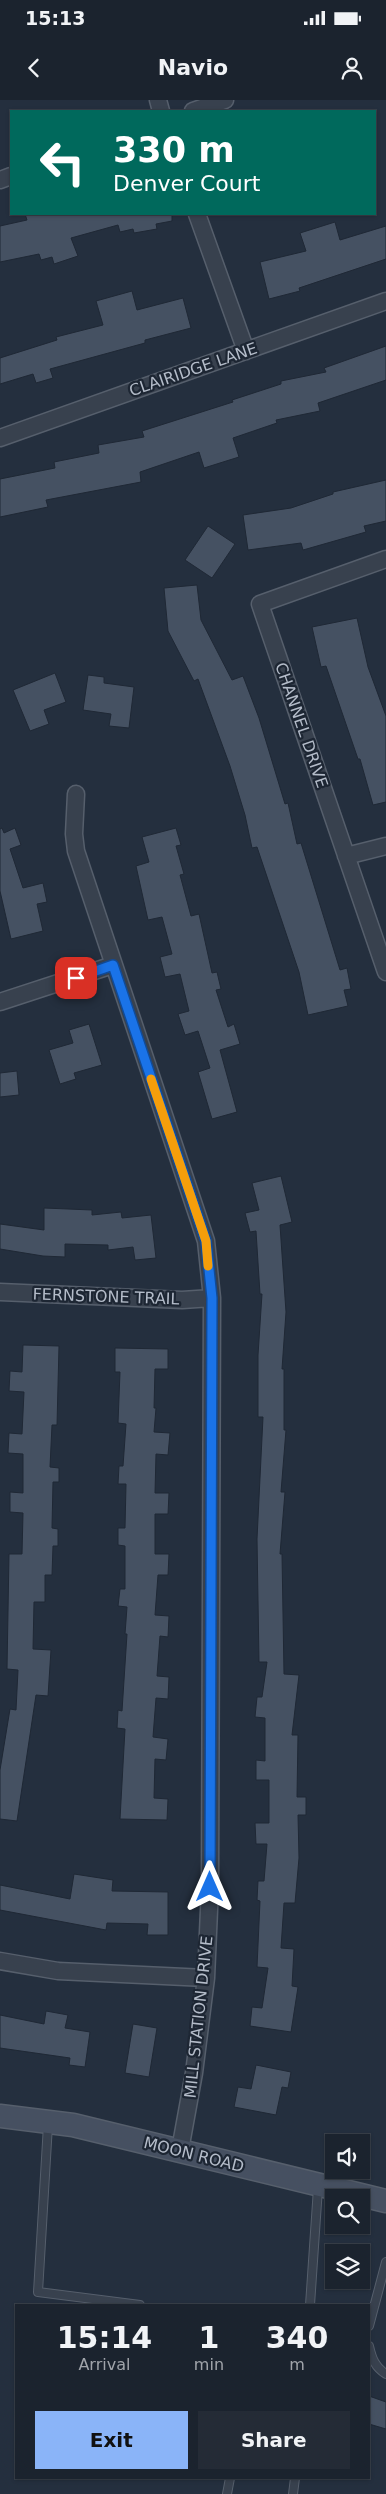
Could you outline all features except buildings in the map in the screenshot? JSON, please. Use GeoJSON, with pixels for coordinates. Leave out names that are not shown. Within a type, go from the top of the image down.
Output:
{"type":"FeatureCollection","features":[{"type":"Feature","properties":{"kind":"street"},"geometry":{"type":"LineString","coordinates":[[196,110],[225,100]]}},
{"type":"Feature","properties":{"kind":"street"},"geometry":{"type":"LineString","coordinates":[[197,215],[246,351]]}},
{"type":"Feature","properties":{"kind":"street","name":"CLAIRIDGE LANE"},"geometry":{"type":"LineString","coordinates":[[0,438],[386,301]]}},
{"type":"Feature","properties":{"kind":"street","name":"CHANNEL DRIVE"},"geometry":{"type":"LineString","coordinates":[[386,560],[260,604],[386,972]]}},
{"type":"Feature","properties":{"kind":"street","name":"MILL STATION DRIVE"},"geometry":{"type":"LineString","coordinates":[[76,794],[74,834],[76,851],[206,1241],[212,1298],[210,1877],[206,1978],[194,2073],[180,2150]]}},
{"type":"Feature","properties":{"kind":"street"},"geometry":{"type":"LineString","coordinates":[[346,856],[386,846]]}},
{"type":"Feature","properties":{"kind":"street"},"geometry":{"type":"LineString","coordinates":[[0,1002],[113,965]]}},
{"type":"Feature","properties":{"kind":"street","name":"FERNSTONE TRAIL"},"geometry":{"type":"LineString","coordinates":[[0,1292],[182,1300],[212,1298]]}},
{"type":"Feature","properties":{"kind":"street"},"geometry":{"type":"LineString","coordinates":[[0,1961],[58,1971],[206,1978]]}},
{"type":"Feature","properties":{"kind":"street","name":"MOON ROAD"},"geometry":{"type":"LineString","coordinates":[[0,2116],[73,2125],[386,2201]]}},
{"type":"Feature","properties":{"kind":"lane"},"geometry":{"type":"LineString","coordinates":[[48,2122],[38,2292],[132,2304]]}},
{"type":"Feature","properties":{"kind":"lane"},"geometry":{"type":"LineString","coordinates":[[310,2304],[318,2183]]}},
{"type":"Feature","properties":{"kind":"lane"},"geometry":{"type":"LineString","coordinates":[[370,2322],[386,2262]]}},
{"type":"Feature","properties":{"kind":"lane"},"geometry":{"type":"LineString","coordinates":[[370,2350],[372,2359],[378,2369],[386,2374]]}},
{"type":"Feature","properties":{"kind":"lane"},"geometry":{"type":"LineString","coordinates":[[227,2494],[230,2479]]}},
{"type":"Feature","properties":{"kind":"lane"},"geometry":{"type":"LineString","coordinates":[[294,2494],[295,2479]]}},
{"type":"Feature","properties":{"kind":"slow traffic"},"geometry":{"type":"LineString","coordinates":[[151,1079],[206,1241],[208,1266]]}},
{"type":"Feature","properties":{"kind":"route"},"geometry":{"type":"LineString","coordinates":[[76,978],[113,965],[206,1241],[212,1298],[210,1887]]}}]}
